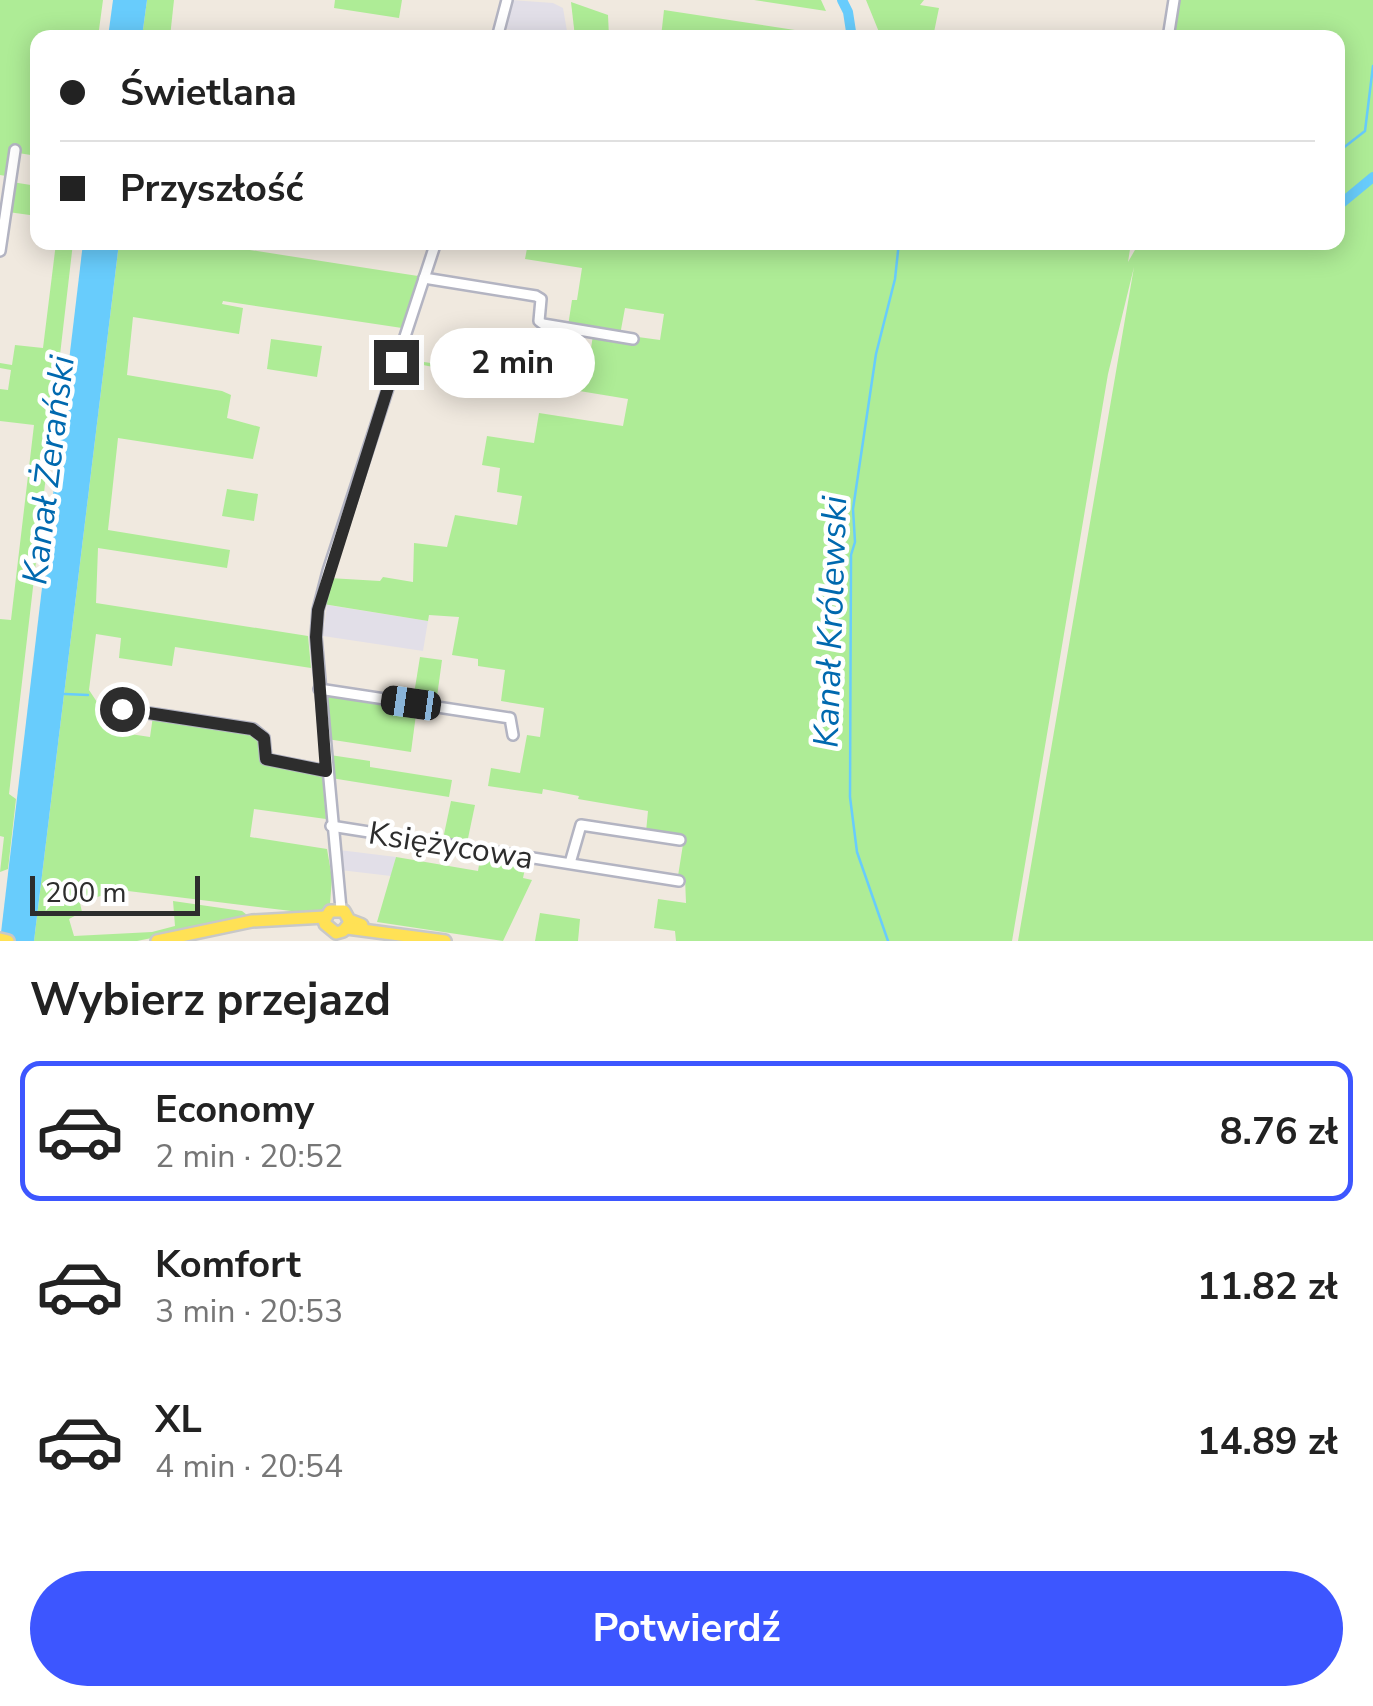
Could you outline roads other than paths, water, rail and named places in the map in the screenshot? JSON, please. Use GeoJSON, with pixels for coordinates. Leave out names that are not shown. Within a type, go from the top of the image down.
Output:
{"type":"FeatureCollection","features":[{"type":"Feature","properties":{"kind":"main road"},"geometry":{"type":"LineString","coordinates":[[157,941],[252,921],[305,920],[445,941]]}},
{"type":"Feature","properties":{"kind":"main road"},"geometry":{"type":"LineString","coordinates":[[0,939],[8,941]]}},
{"type":"Feature","properties":{"kind":"street"},"geometry":{"type":"LineString","coordinates":[[499,30],[507,0]]}},
{"type":"Feature","properties":{"kind":"street"},"geometry":{"type":"LineString","coordinates":[[1169,30],[1174,0]]}},
{"type":"Feature","properties":{"kind":"street"},"geometry":{"type":"LineString","coordinates":[[0,251],[15,150]]}},
{"type":"Feature","properties":{"kind":"street"},"geometry":{"type":"LineString","coordinates":[[338,925],[316,625],[322,592],[433,250]]}},
{"type":"Feature","properties":{"kind":"street"},"geometry":{"type":"LineString","coordinates":[[424,278],[536,296],[542,299],[542,324],[632,340]]}},
{"type":"Feature","properties":{"kind":"street"},"geometry":{"type":"LineString","coordinates":[[318,689],[510,718],[513,735]]}},
{"type":"Feature","properties":{"kind":"street"},"geometry":{"type":"LineString","coordinates":[[122,709],[252,729],[264,738],[266,759],[326,771]]}},
{"type":"Feature","properties":{"kind":"street","name":"Księżycowa"},"geometry":{"type":"LineString","coordinates":[[331,826],[679,881]]}},
{"type":"Feature","properties":{"kind":"street","name":"Księżycowa"},"geometry":{"type":"LineString","coordinates":[[570,863],[581,826],[680,840]]}},
{"type":"Feature","properties":{"kind":"water"},"geometry":{"type":"Polygon","coordinates":[[[113,0],[147,0],[143,30],[109,30],[113,0]]]}},
{"type":"Feature","properties":{"kind":"water"},"geometry":{"type":"Polygon","coordinates":[[[82,250],[118,250],[34,941],[0,941],[82,250]]]}},
{"type":"Feature","properties":{"kind":"waterway"},"geometry":{"type":"LineString","coordinates":[[842,0],[851,30]]}},
{"type":"Feature","properties":{"kind":"waterway"},"geometry":{"type":"LineString","coordinates":[[1345,147],[1365,131],[1373,66]]}},
{"type":"Feature","properties":{"kind":"waterway"},"geometry":{"type":"LineString","coordinates":[[1345,200],[1373,177]]}},
{"type":"Feature","properties":{"kind":"waterway","name":"Kanał Królewski"},"geometry":{"type":"LineString","coordinates":[[888,941],[857,852],[850,797],[851,555],[855,542],[853,509],[876,354],[898,250]]}},
{"type":"Feature","properties":{"kind":"waterway"},"geometry":{"type":"LineString","coordinates":[[65,694],[88,695]]}},
{"type":"Feature","properties":{"kind":"water label","name":"Kanał Żerański"},"geometry":{"type":"Point","coordinates":[48,470]}}]}
